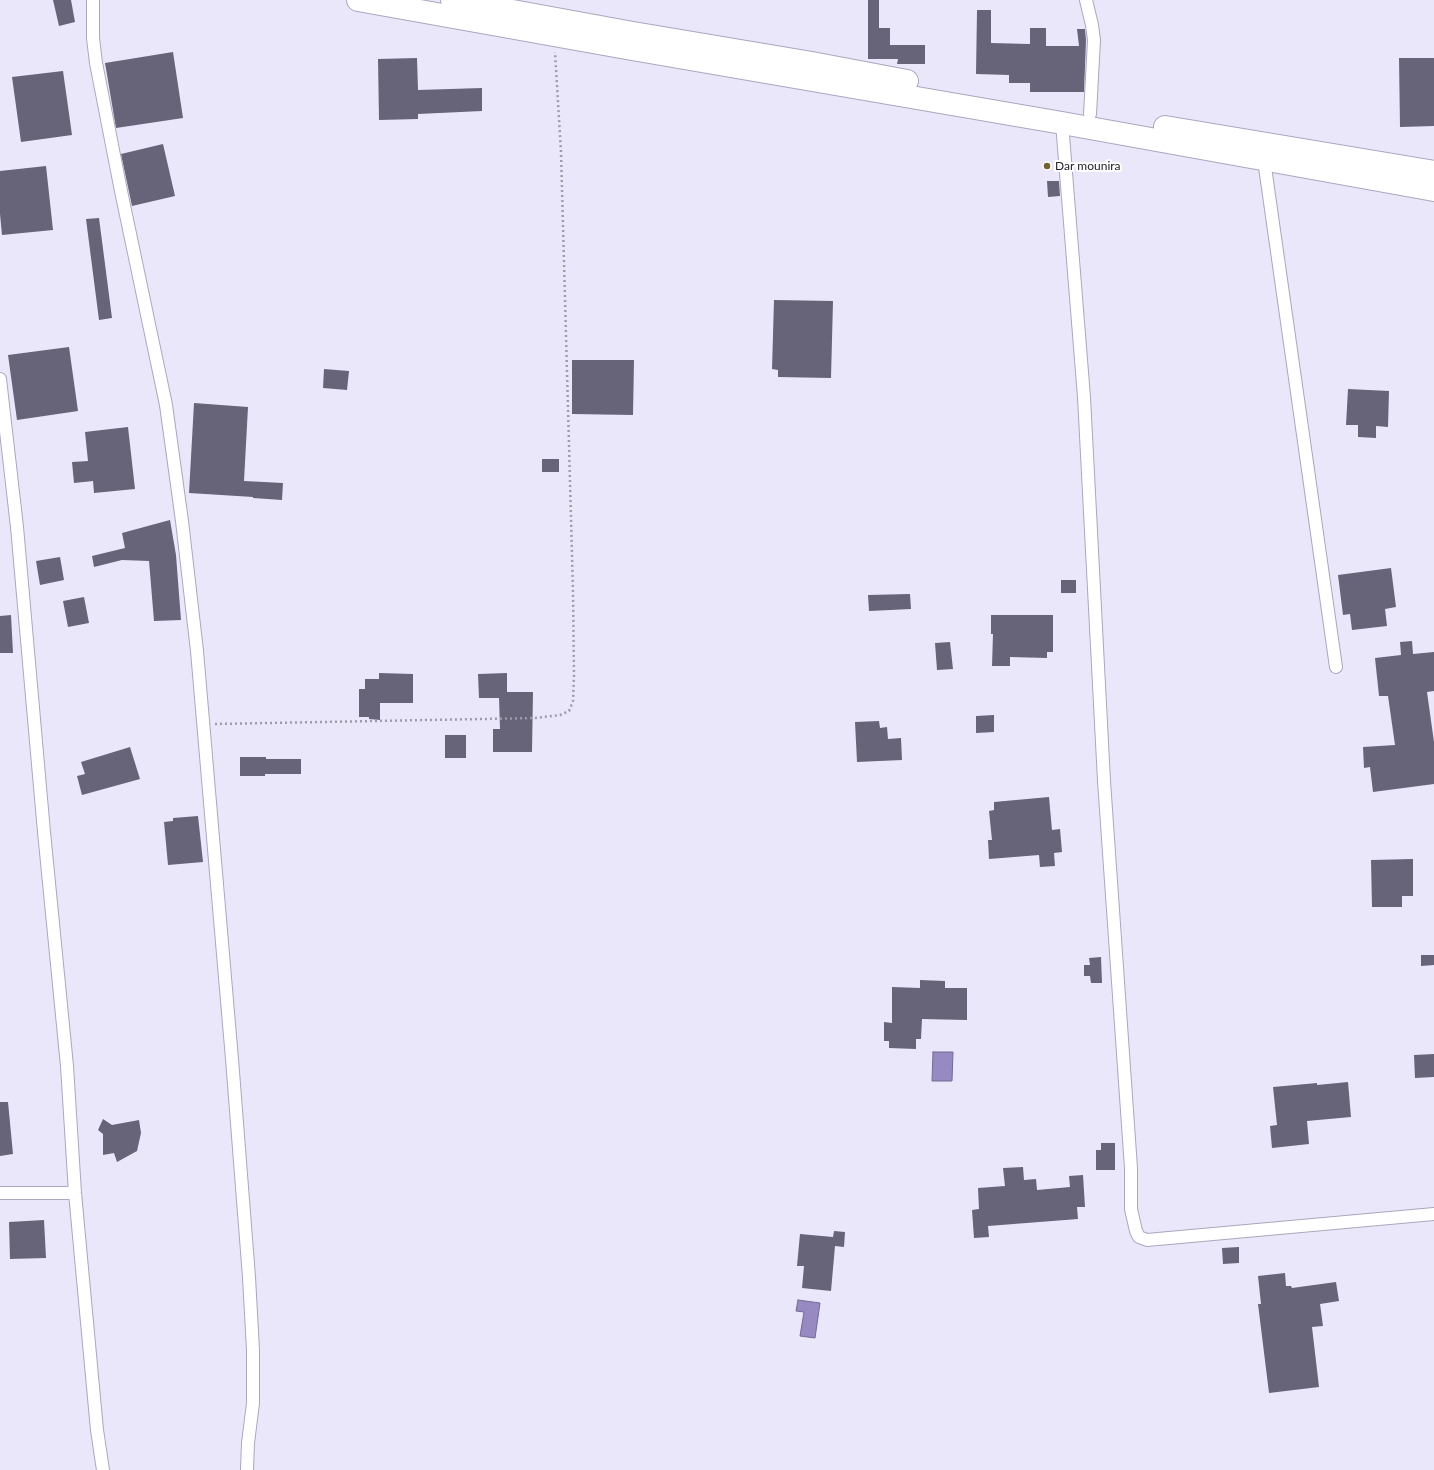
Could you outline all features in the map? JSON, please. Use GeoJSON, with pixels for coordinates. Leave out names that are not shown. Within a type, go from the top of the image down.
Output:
{"type":"FeatureCollection","features":[{"type":"Feature","properties":{"kind":"highway"},"geometry":{"type":"LineString","coordinates":[[358,0],[980,110],[1062,123],[1434,190]]}},
{"type":"Feature","properties":{"kind":"highway"},"geometry":{"type":"LineString","coordinates":[[452,0],[633,33],[812,63],[1037,107],[1090,114],[1434,172]]}},
{"type":"Feature","properties":{"kind":"street"},"geometry":{"type":"LineString","coordinates":[[93,0],[93,38],[96,63],[122,198],[166,405],[174,455],[192,613],[232,1059],[254,1350],[254,1403],[248,1443],[247,1470]]}},
{"type":"Feature","properties":{"kind":"street"},"geometry":{"type":"LineString","coordinates":[[1086,0],[1094,40],[1090,114]]}},
{"type":"Feature","properties":{"kind":"street"},"geometry":{"type":"LineString","coordinates":[[1062,123],[1084,405],[1104,781],[1131,1168],[1131,1209],[1136,1231],[1139,1237],[1147,1240],[1434,1214]]}},
{"type":"Feature","properties":{"kind":"street"},"geometry":{"type":"LineString","coordinates":[[1264,160],[1336,667]]}},
{"type":"Feature","properties":{"kind":"street"},"geometry":{"type":"LineString","coordinates":[[0,379],[17,527],[66,1058],[75,1193],[97,1430],[103,1470]]}},
{"type":"Feature","properties":{"kind":"street"},"geometry":{"type":"LineString","coordinates":[[0,1193],[75,1193]]}},
{"type":"Feature","properties":{"kind":"path"},"geometry":{"type":"LineString","coordinates":[[203,724],[535,718],[560,715],[569,711],[573,701],[574,675],[572,567],[561,152],[554,35]]}},
{"type":"Feature","properties":{"kind":"shaded area"},"geometry":{"type":"Polygon","coordinates":[[[933,1052],[953,1052],[952,1081],[932,1081],[933,1052]]]}},
{"type":"Feature","properties":{"kind":"shaded area"},"geometry":{"type":"Polygon","coordinates":[[[798,1300],[820,1303],[815,1338],[800,1336],[804,1312],[796,1311],[798,1300]]]}},
{"type":"Feature","properties":{"kind":"building"},"geometry":{"type":"Polygon","coordinates":[[[53,0],[71,0],[75,22],[59,26],[53,0]]]}},
{"type":"Feature","properties":{"kind":"building"},"geometry":{"type":"Polygon","coordinates":[[[868,0],[879,0],[879,28],[890,28],[890,45],[925,45],[925,64],[897,64],[898,59],[868,59],[868,0]]]}},
{"type":"Feature","properties":{"kind":"building"},"geometry":{"type":"Polygon","coordinates":[[[977,10],[991,10],[991,43],[1030,44],[1030,28],[1046,28],[1046,46],[1079,46],[1077,29],[1085,29],[1084,92],[1030,92],[1030,83],[1009,83],[1009,75],[976,74],[977,10]]]}},
{"type":"Feature","properties":{"kind":"building"},"geometry":{"type":"Polygon","coordinates":[[[173,52],[183,118],[116,128],[105,63],[173,52]]]}},
{"type":"Feature","properties":{"kind":"building"},"geometry":{"type":"Polygon","coordinates":[[[417,58],[418,90],[482,88],[482,111],[418,114],[418,119],[379,120],[378,59],[417,58]]]}},
{"type":"Feature","properties":{"kind":"building"},"geometry":{"type":"Polygon","coordinates":[[[1399,58],[1434,58],[1434,126],[1400,127],[1399,58]]]}},
{"type":"Feature","properties":{"kind":"building"},"geometry":{"type":"Polygon","coordinates":[[[63,71],[72,135],[21,142],[12,77],[63,71]]]}},
{"type":"Feature","properties":{"kind":"building"},"geometry":{"type":"Polygon","coordinates":[[[163,144],[175,196],[132,206],[121,154],[163,144]]]}},
{"type":"Feature","properties":{"kind":"building"},"geometry":{"type":"Polygon","coordinates":[[[46,166],[53,230],[2,235],[0,214],[0,171],[46,166]]]}},
{"type":"Feature","properties":{"kind":"building"},"geometry":{"type":"Polygon","coordinates":[[[1047,181],[1059,181],[1060,196],[1048,197],[1047,181]]]}},
{"type":"Feature","properties":{"kind":"building"},"geometry":{"type":"Polygon","coordinates":[[[99,218],[112,318],[99,320],[86,219],[99,218]]]}},
{"type":"Feature","properties":{"kind":"building"},"geometry":{"type":"Polygon","coordinates":[[[774,300],[833,301],[831,378],[778,377],[778,370],[772,369],[774,300]]]}},
{"type":"Feature","properties":{"kind":"building"},"geometry":{"type":"Polygon","coordinates":[[[69,347],[78,411],[17,420],[8,355],[69,347]]]}},
{"type":"Feature","properties":{"kind":"building"},"geometry":{"type":"Polygon","coordinates":[[[572,360],[634,360],[633,415],[572,414],[572,360]]]}},
{"type":"Feature","properties":{"kind":"building"},"geometry":{"type":"Polygon","coordinates":[[[324,369],[349,371],[347,390],[323,388],[324,369]]]}},
{"type":"Feature","properties":{"kind":"building"},"geometry":{"type":"Polygon","coordinates":[[[1348,389],[1389,391],[1388,427],[1376,426],[1376,438],[1358,437],[1358,425],[1346,425],[1348,389]]]}},
{"type":"Feature","properties":{"kind":"building"},"geometry":{"type":"Polygon","coordinates":[[[194,403],[248,407],[244,481],[283,483],[282,500],[189,493],[194,403]]]}},
{"type":"Feature","properties":{"kind":"building"},"geometry":{"type":"Polygon","coordinates":[[[128,427],[135,489],[94,493],[93,481],[74,483],[72,462],[88,461],[85,432],[128,427]]]}},
{"type":"Feature","properties":{"kind":"building"},"geometry":{"type":"Polygon","coordinates":[[[542,459],[559,459],[559,472],[542,472],[542,459]]]}},
{"type":"Feature","properties":{"kind":"building"},"geometry":{"type":"Polygon","coordinates":[[[170,520],[176,555],[181,620],[154,621],[149,561],[122,560],[94,567],[92,556],[125,548],[122,533],[170,520]]]}},
{"type":"Feature","properties":{"kind":"building"},"geometry":{"type":"Polygon","coordinates":[[[60,557],[64,580],[40,585],[36,561],[60,557]]]}},
{"type":"Feature","properties":{"kind":"building"},"geometry":{"type":"Polygon","coordinates":[[[1391,568],[1396,607],[1385,609],[1387,626],[1352,630],[1350,614],[1343,615],[1338,575],[1391,568]]]}},
{"type":"Feature","properties":{"kind":"building"},"geometry":{"type":"Polygon","coordinates":[[[1061,580],[1076,580],[1076,593],[1061,593],[1061,580]]]}},
{"type":"Feature","properties":{"kind":"building"},"geometry":{"type":"Polygon","coordinates":[[[910,594],[911,609],[869,611],[868,595],[910,594]]]}},
{"type":"Feature","properties":{"kind":"building"},"geometry":{"type":"Polygon","coordinates":[[[84,597],[89,623],[68,627],[63,601],[84,597]]]}},
{"type":"Feature","properties":{"kind":"building"},"geometry":{"type":"Polygon","coordinates":[[[11,615],[13,653],[0,653],[0,616],[11,615]]]}},
{"type":"Feature","properties":{"kind":"building"},"geometry":{"type":"Polygon","coordinates":[[[991,615],[1053,615],[1053,652],[1047,652],[1047,658],[1010,657],[1010,666],[992,666],[993,634],[991,634],[991,615]]]}},
{"type":"Feature","properties":{"kind":"building"},"geometry":{"type":"Polygon","coordinates":[[[1412,641],[1413,654],[1434,652],[1434,691],[1427,692],[1434,742],[1434,784],[1373,792],[1370,767],[1364,768],[1363,747],[1395,745],[1388,696],[1379,696],[1375,658],[1401,655],[1400,642],[1412,641]]]}},
{"type":"Feature","properties":{"kind":"building"},"geometry":{"type":"Polygon","coordinates":[[[950,642],[953,669],[937,670],[935,643],[950,642]]]}},
{"type":"Feature","properties":{"kind":"building"},"geometry":{"type":"Polygon","coordinates":[[[379,673],[413,674],[413,703],[380,703],[380,720],[369,719],[369,717],[359,717],[359,689],[365,689],[365,679],[379,679],[379,673]]]}},
{"type":"Feature","properties":{"kind":"building"},"geometry":{"type":"Polygon","coordinates":[[[507,673],[507,692],[533,692],[532,752],[493,752],[493,729],[500,729],[499,698],[479,698],[478,674],[507,673]]]}},
{"type":"Feature","properties":{"kind":"building"},"geometry":{"type":"Polygon","coordinates":[[[994,715],[994,732],[976,733],[976,716],[994,715]]]}},
{"type":"Feature","properties":{"kind":"building"},"geometry":{"type":"Polygon","coordinates":[[[879,721],[880,728],[887,727],[888,739],[901,738],[902,760],[857,762],[855,722],[879,721]]]}},
{"type":"Feature","properties":{"kind":"building"},"geometry":{"type":"Polygon","coordinates":[[[445,735],[466,735],[466,758],[445,758],[445,735]]]}},
{"type":"Feature","properties":{"kind":"building"},"geometry":{"type":"Polygon","coordinates":[[[130,747],[140,779],[82,795],[77,776],[85,774],[81,762],[130,747]]]}},
{"type":"Feature","properties":{"kind":"building"},"geometry":{"type":"Polygon","coordinates":[[[240,757],[301,759],[301,774],[240,776],[240,757]]]}},
{"type":"Feature","properties":{"kind":"building"},"geometry":{"type":"Polygon","coordinates":[[[1049,797],[1052,830],[1060,829],[1062,852],[1054,853],[1055,866],[1040,867],[1039,855],[989,859],[988,840],[992,840],[989,811],[994,810],[994,802],[1049,797]]]}},
{"type":"Feature","properties":{"kind":"building"},"geometry":{"type":"Polygon","coordinates":[[[198,816],[203,862],[168,865],[164,822],[173,821],[173,818],[198,816]]]}},
{"type":"Feature","properties":{"kind":"building"},"geometry":{"type":"Polygon","coordinates":[[[1413,859],[1413,896],[1402,896],[1402,907],[1372,907],[1371,860],[1413,859]]]}},
{"type":"Feature","properties":{"kind":"building"},"geometry":{"type":"Polygon","coordinates":[[[1421,955],[1434,955],[1434,965],[1421,966],[1421,955]]]}},
{"type":"Feature","properties":{"kind":"building"},"geometry":{"type":"Polygon","coordinates":[[[1101,957],[1102,983],[1091,983],[1090,976],[1084,976],[1084,965],[1090,965],[1089,958],[1101,957]]]}},
{"type":"Feature","properties":{"kind":"building"},"geometry":{"type":"Polygon","coordinates":[[[920,980],[945,981],[945,988],[967,988],[967,1020],[922,1019],[921,1039],[916,1039],[916,1049],[889,1048],[889,1041],[884,1041],[884,1022],[892,1023],[892,987],[920,988],[920,980]]]}},
{"type":"Feature","properties":{"kind":"building"},"geometry":{"type":"Polygon","coordinates":[[[1434,1054],[1434,1077],[1415,1078],[1414,1055],[1434,1054]]]}},
{"type":"Feature","properties":{"kind":"building"},"geometry":{"type":"Polygon","coordinates":[[[1348,1082],[1351,1117],[1307,1121],[1309,1144],[1272,1148],[1270,1126],[1277,1125],[1273,1087],[1348,1082]]]}},
{"type":"Feature","properties":{"kind":"building"},"geometry":{"type":"Polygon","coordinates":[[[0,1102],[8,1102],[13,1154],[0,1156],[0,1102]]]}},
{"type":"Feature","properties":{"kind":"building"},"geometry":{"type":"Polygon","coordinates":[[[103,1119],[112,1125],[139,1120],[141,1133],[137,1151],[117,1162],[114,1153],[103,1155],[103,1134],[98,1130],[103,1119]]]}},
{"type":"Feature","properties":{"kind":"building"},"geometry":{"type":"Polygon","coordinates":[[[1101,1143],[1115,1143],[1115,1170],[1096,1170],[1096,1150],[1101,1150],[1101,1143]]]}},
{"type":"Feature","properties":{"kind":"building"},"geometry":{"type":"Polygon","coordinates":[[[1023,1167],[1024,1180],[1036,1179],[1037,1190],[1070,1187],[1069,1176],[1083,1175],[1085,1207],[1077,1207],[1078,1219],[988,1226],[989,1237],[974,1238],[972,1210],[979,1209],[978,1188],[1005,1186],[1003,1168],[1023,1167]]]}},
{"type":"Feature","properties":{"kind":"building"},"geometry":{"type":"Polygon","coordinates":[[[44,1220],[46,1258],[10,1259],[9,1222],[44,1220]]]}},
{"type":"Feature","properties":{"kind":"building"},"geometry":{"type":"Polygon","coordinates":[[[834,1231],[845,1232],[844,1247],[835,1246],[831,1291],[802,1288],[804,1266],[797,1266],[800,1234],[833,1237],[834,1231]]]}},
{"type":"Feature","properties":{"kind":"building"},"geometry":{"type":"Polygon","coordinates":[[[1239,1247],[1239,1263],[1223,1264],[1222,1248],[1239,1247]]]}},
{"type":"Feature","properties":{"kind":"building"},"geometry":{"type":"Polygon","coordinates":[[[1285,1273],[1286,1286],[1291,1286],[1292,1288],[1336,1282],[1339,1301],[1320,1304],[1323,1326],[1312,1327],[1319,1387],[1269,1393],[1258,1304],[1261,1304],[1258,1276],[1285,1273]]]}},
{"type":"Feature","properties":{"kind":"place","name":"Dar mounira"},"geometry":{"type":"Point","coordinates":[1047,166]}}]}
